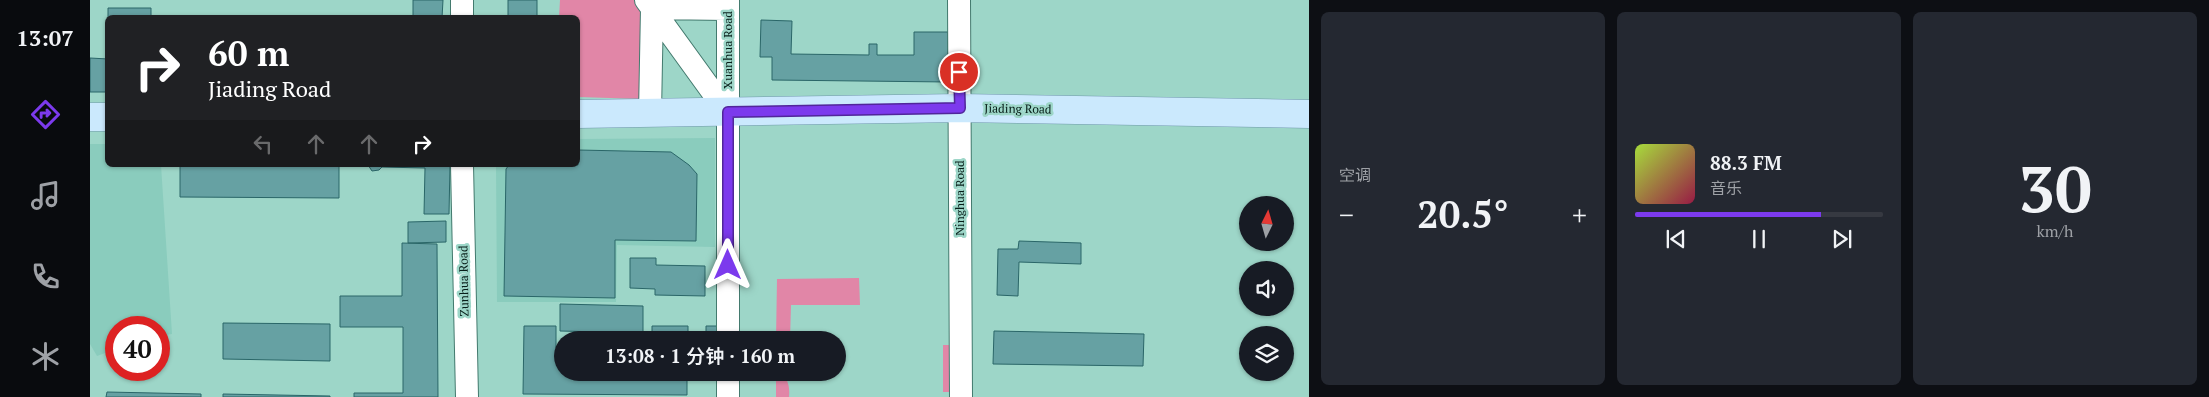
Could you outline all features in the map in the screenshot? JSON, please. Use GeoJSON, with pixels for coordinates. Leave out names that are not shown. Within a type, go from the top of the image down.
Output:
{"type":"FeatureCollection","features":[{"type":"Feature","properties":{"kind":"main road","name":"Jiading Road"},"geometry":{"type":"LineString","coordinates":[[580,114],[960,108],[1309,114]]}},
{"type":"Feature","properties":{"kind":"main road"},"geometry":{"type":"LineString","coordinates":[[90,117],[105,117]]}},
{"type":"Feature","properties":{"kind":"street"},"geometry":{"type":"LineString","coordinates":[[462,0],[462,15]]}},
{"type":"Feature","properties":{"kind":"street","name":"Ninghua Road"},"geometry":{"type":"LineString","coordinates":[[959,0],[960,397]]}},
{"type":"Feature","properties":{"kind":"street"},"geometry":{"type":"LineString","coordinates":[[649,4],[728,4]]}},
{"type":"Feature","properties":{"kind":"street"},"geometry":{"type":"LineString","coordinates":[[649,4],[728,112]]}},
{"type":"Feature","properties":{"kind":"street"},"geometry":{"type":"LineString","coordinates":[[649,4],[650,113]]}},
{"type":"Feature","properties":{"kind":"street","name":"Xuanhua Road"},"geometry":{"type":"LineString","coordinates":[[728,4],[728,331]]}},
{"type":"Feature","properties":{"kind":"street","name":"Zunhua Road"},"geometry":{"type":"LineString","coordinates":[[462,167],[466,397]]}},
{"type":"Feature","properties":{"kind":"street"},"geometry":{"type":"LineString","coordinates":[[728,381],[728,397]]}},
{"type":"Feature","properties":{"kind":"shaded area"},"geometry":{"type":"Polygon","coordinates":[[[560,0],[635,0],[645,13],[642,99],[580,97],[580,15],[559,15],[560,0]]]}},
{"type":"Feature","properties":{"kind":"shaded area"},"geometry":{"type":"Polygon","coordinates":[[[715,138],[715,247],[617,245],[616,302],[497,302],[496,167],[580,167],[580,139],[715,138]]]}},
{"type":"Feature","properties":{"kind":"shaded area"},"geometry":{"type":"Polygon","coordinates":[[[90,144],[105,144],[105,167],[161,167],[172,334],[170,334],[170,316],[105,316],[105,353],[97,356],[90,344],[90,144]]]}},
{"type":"Feature","properties":{"kind":"shaded area"},"geometry":{"type":"Polygon","coordinates":[[[859,278],[860,305],[791,305],[790,331],[776,331],[777,279],[859,278]]]}},
{"type":"Feature","properties":{"kind":"shaded area"},"geometry":{"type":"Polygon","coordinates":[[[943,345],[953,345],[953,392],[943,392],[943,345]]]}},
{"type":"Feature","properties":{"kind":"shaded area"},"geometry":{"type":"Polygon","coordinates":[[[776,381],[787,381],[789,397],[776,397],[776,381]]]}},
{"type":"Feature","properties":{"kind":"building"},"geometry":{"type":"Polygon","coordinates":[[[413,0],[443,0],[442,15],[413,15],[413,0]]]}},
{"type":"Feature","properties":{"kind":"building"},"geometry":{"type":"Polygon","coordinates":[[[508,0],[537,0],[537,15],[508,15],[508,0]]]}},
{"type":"Feature","properties":{"kind":"building"},"geometry":{"type":"Polygon","coordinates":[[[108,8],[151,8],[151,15],[108,15],[108,8]]]}},
{"type":"Feature","properties":{"kind":"building"},"geometry":{"type":"Polygon","coordinates":[[[761,20],[792,21],[791,54],[869,55],[869,44],[877,44],[877,55],[914,55],[914,32],[948,32],[948,82],[772,80],[772,57],[760,57],[761,20]]]}},
{"type":"Feature","properties":{"kind":"building"},"geometry":{"type":"Polygon","coordinates":[[[90,58],[105,59],[105,92],[90,92],[90,58]]]}},
{"type":"Feature","properties":{"kind":"building"},"geometry":{"type":"Polygon","coordinates":[[[580,150],[671,152],[689,165],[697,174],[696,241],[615,240],[615,298],[504,296],[508,167],[580,167],[580,150]]]}},
{"type":"Feature","properties":{"kind":"building"},"geometry":{"type":"Polygon","coordinates":[[[180,167],[339,167],[339,198],[180,197],[180,167]]]}},
{"type":"Feature","properties":{"kind":"building"},"geometry":{"type":"Polygon","coordinates":[[[369,167],[382,167],[379,170],[372,171],[369,167]]]}},
{"type":"Feature","properties":{"kind":"building"},"geometry":{"type":"Polygon","coordinates":[[[382,167],[450,167],[449,214],[424,214],[425,168],[382,167]]]}},
{"type":"Feature","properties":{"kind":"building"},"geometry":{"type":"Polygon","coordinates":[[[446,221],[446,242],[408,243],[408,222],[446,221]]]}},
{"type":"Feature","properties":{"kind":"building"},"geometry":{"type":"Polygon","coordinates":[[[1019,241],[1081,243],[1081,264],[1019,262],[1018,296],[997,295],[998,249],[1018,249],[1019,241]]]}},
{"type":"Feature","properties":{"kind":"building"},"geometry":{"type":"Polygon","coordinates":[[[402,243],[437,244],[438,397],[354,397],[354,393],[403,393],[403,327],[340,327],[340,296],[402,296],[402,243]]]}},
{"type":"Feature","properties":{"kind":"building"},"geometry":{"type":"Polygon","coordinates":[[[630,258],[656,258],[656,265],[705,266],[705,296],[655,295],[655,289],[630,288],[630,258]]]}},
{"type":"Feature","properties":{"kind":"building"},"geometry":{"type":"Polygon","coordinates":[[[560,304],[643,306],[643,331],[560,331],[560,304]]]}},
{"type":"Feature","properties":{"kind":"building"},"geometry":{"type":"Polygon","coordinates":[[[223,323],[330,324],[330,361],[223,359],[223,323]]]}},
{"type":"Feature","properties":{"kind":"building"},"geometry":{"type":"Polygon","coordinates":[[[524,326],[556,326],[556,331],[554,331],[554,381],[687,381],[687,395],[523,394],[524,326]]]}},
{"type":"Feature","properties":{"kind":"building"},"geometry":{"type":"Polygon","coordinates":[[[652,326],[688,326],[688,331],[652,331],[652,326]]]}},
{"type":"Feature","properties":{"kind":"building"},"geometry":{"type":"Polygon","coordinates":[[[706,326],[718,326],[718,331],[706,331],[706,326]]]}},
{"type":"Feature","properties":{"kind":"building"},"geometry":{"type":"Polygon","coordinates":[[[994,331],[1144,334],[1143,366],[993,364],[994,331]]]}},
{"type":"Feature","properties":{"kind":"building"},"geometry":{"type":"Polygon","coordinates":[[[107,392],[201,394],[201,397],[106,397],[107,392]]]}},
{"type":"Feature","properties":{"kind":"building"},"geometry":{"type":"Polygon","coordinates":[[[223,394],[330,396],[330,397],[223,397],[223,394]]]}},
{"type":"Feature","properties":{"kind":"route"},"geometry":{"type":"LineString","coordinates":[[728,265],[728,112],[960,108],[959,72]]}}]}
